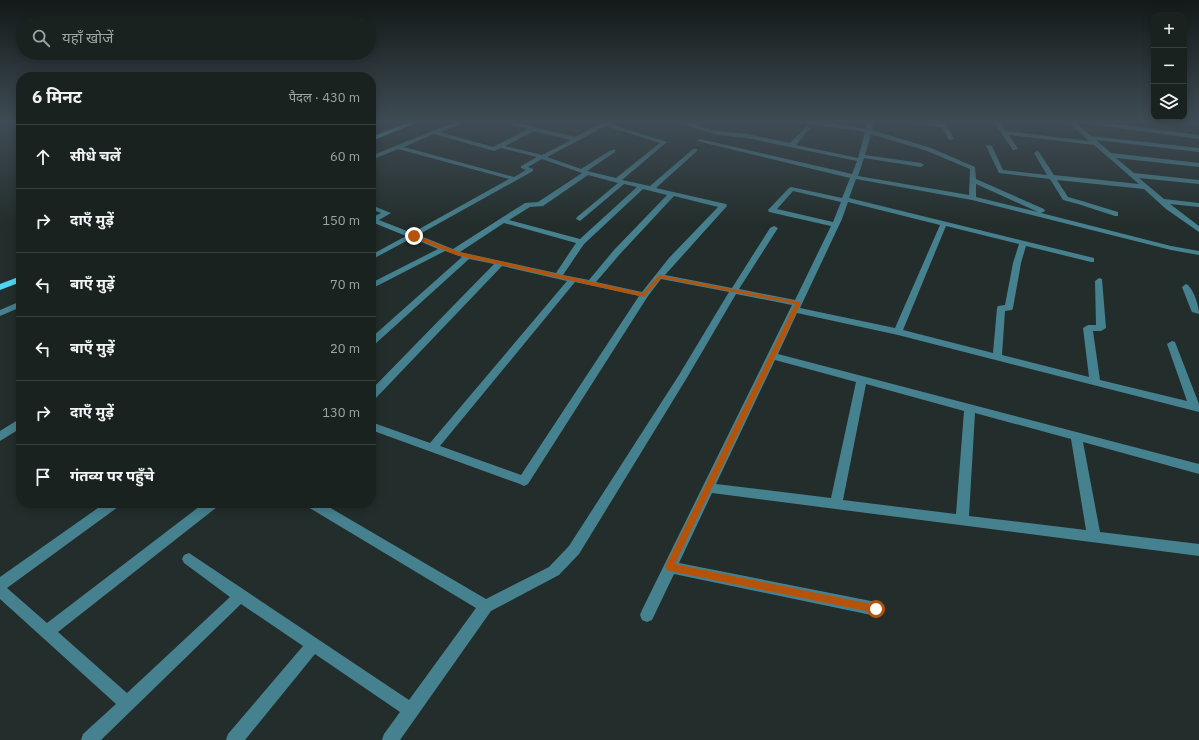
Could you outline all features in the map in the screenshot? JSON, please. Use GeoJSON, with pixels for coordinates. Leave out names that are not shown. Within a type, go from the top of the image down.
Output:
{"type":"FeatureCollection","features":[{"type":"Feature","properties":{"kind":"main road"},"geometry":{"type":"LineString","coordinates":[[0,287],[16,280]]}},
{"type":"Feature","properties":{"kind":"street"},"geometry":{"type":"LineString","coordinates":[[432,156],[515,179]]}},
{"type":"Feature","properties":{"kind":"street"},"geometry":{"type":"LineString","coordinates":[[376,428],[524,481],[644,295],[672,260],[723,206],[585,172],[536,156]]}},
{"type":"Feature","properties":{"kind":"street"},"geometry":{"type":"LineString","coordinates":[[376,255],[414,236],[531,170],[523,167],[545,156]]}},
{"type":"Feature","properties":{"kind":"street"},"geometry":{"type":"LineString","coordinates":[[454,252],[528,206],[540,204],[607,156]]}},
{"type":"Feature","properties":{"kind":"street"},"geometry":{"type":"LineString","coordinates":[[580,219],[649,156]]}},
{"type":"Feature","properties":{"kind":"street"},"geometry":{"type":"LineString","coordinates":[[652,188],[689,156]]}},
{"type":"Feature","properties":{"kind":"street"},"geometry":{"type":"LineString","coordinates":[[762,156],[854,177],[972,198],[1171,248],[1199,253]]}},
{"type":"Feature","properties":{"kind":"street"},"geometry":{"type":"LineString","coordinates":[[847,156],[921,165]]}},
{"type":"Feature","properties":{"kind":"street"},"geometry":{"type":"LineString","coordinates":[[946,156],[974,168],[972,198]]}},
{"type":"Feature","properties":{"kind":"street"},"geometry":{"type":"LineString","coordinates":[[993,156],[1001,172],[1146,186]]}},
{"type":"Feature","properties":{"kind":"street"},"geometry":{"type":"LineString","coordinates":[[1039,156],[1065,199],[1115,214]]}},
{"type":"Feature","properties":{"kind":"street"},"geometry":{"type":"LineString","coordinates":[[1111,156],[1162,201],[1199,230]]}},
{"type":"Feature","properties":{"kind":"street"},"geometry":{"type":"LineString","coordinates":[[1115,156],[1199,165]]}},
{"type":"Feature","properties":{"kind":"street"},"geometry":{"type":"LineString","coordinates":[[647,615],[835,225],[861,158]]}},
{"type":"Feature","properties":{"kind":"street"},"geometry":{"type":"LineString","coordinates":[[1132,175],[1199,182]]}},
{"type":"Feature","properties":{"kind":"street"},"geometry":{"type":"LineString","coordinates":[[974,181],[1057,219]]}},
{"type":"Feature","properties":{"kind":"street"},"geometry":{"type":"LineString","coordinates":[[558,276],[581,242],[642,186]]}},
{"type":"Feature","properties":{"kind":"street"},"geometry":{"type":"LineString","coordinates":[[835,225],[772,210],[791,189],[944,223],[1090,260]]}},
{"type":"Feature","properties":{"kind":"street"},"geometry":{"type":"LineString","coordinates":[[591,283],[617,252],[672,194]]}},
{"type":"Feature","properties":{"kind":"street"},"geometry":{"type":"LineString","coordinates":[[1162,201],[1199,205]]}},
{"type":"Feature","properties":{"kind":"street"},"geometry":{"type":"LineString","coordinates":[[376,209],[387,213],[376,219]]}},
{"type":"Feature","properties":{"kind":"street"},"geometry":{"type":"LineString","coordinates":[[504,221],[581,242]]}},
{"type":"Feature","properties":{"kind":"street"},"geometry":{"type":"LineString","coordinates":[[376,222],[468,256],[644,295]]}},
{"type":"Feature","properties":{"kind":"street"},"geometry":{"type":"LineString","coordinates":[[898,332],[944,223]]}},
{"type":"Feature","properties":{"kind":"street"},"geometry":{"type":"LineString","coordinates":[[390,740],[486,606],[554,571],[574,550],[774,228]]}},
{"type":"Feature","properties":{"kind":"street"},"geometry":{"type":"LineString","coordinates":[[997,357],[1001,308],[1009,308],[1017,263],[1023,243]]}},
{"type":"Feature","properties":{"kind":"street"},"geometry":{"type":"LineString","coordinates":[[376,283],[445,248]]}},
{"type":"Feature","properties":{"kind":"street"},"geometry":{"type":"LineString","coordinates":[[376,339],[468,256]]}},
{"type":"Feature","properties":{"kind":"street"},"geometry":{"type":"LineString","coordinates":[[376,391],[500,263]]}},
{"type":"Feature","properties":{"kind":"street"},"geometry":{"type":"LineString","coordinates":[[659,276],[734,291],[797,306],[1197,407]]}},
{"type":"Feature","properties":{"kind":"street"},"geometry":{"type":"LineString","coordinates":[[432,448],[573,279]]}},
{"type":"Feature","properties":{"kind":"street"},"geometry":{"type":"LineString","coordinates":[[1095,382],[1088,328],[1101,328],[1099,280]]}},
{"type":"Feature","properties":{"kind":"street"},"geometry":{"type":"LineString","coordinates":[[1186,287],[1195,310],[1199,311]]}},
{"type":"Feature","properties":{"kind":"street"},"geometry":{"type":"LineString","coordinates":[[0,313],[16,306]]}},
{"type":"Feature","properties":{"kind":"street"},"geometry":{"type":"LineString","coordinates":[[1172,344],[1197,407]]}},
{"type":"Feature","properties":{"kind":"street"},"geometry":{"type":"LineString","coordinates":[[773,356],[1199,469]]}},
{"type":"Feature","properties":{"kind":"street"},"geometry":{"type":"LineString","coordinates":[[836,504],[862,379]]}},
{"type":"Feature","properties":{"kind":"street"},"geometry":{"type":"LineString","coordinates":[[962,520],[970,408]]}},
{"type":"Feature","properties":{"kind":"street"},"geometry":{"type":"LineString","coordinates":[[0,437],[16,426]]}},
{"type":"Feature","properties":{"kind":"street"},"geometry":{"type":"LineString","coordinates":[[1076,437],[1094,536]]}},
{"type":"Feature","properties":{"kind":"street"},"geometry":{"type":"LineString","coordinates":[[709,488],[1199,550]]}},
{"type":"Feature","properties":{"kind":"street"},"geometry":{"type":"LineString","coordinates":[[0,585],[107,508]]}},
{"type":"Feature","properties":{"kind":"street"},"geometry":{"type":"LineString","coordinates":[[47,632],[207,508]]}},
{"type":"Feature","properties":{"kind":"street"},"geometry":{"type":"LineString","coordinates":[[320,508],[486,606]]}},
{"type":"Feature","properties":{"kind":"street"},"geometry":{"type":"LineString","coordinates":[[189,559],[240,596],[411,710]]}},
{"type":"Feature","properties":{"kind":"street"},"geometry":{"type":"LineString","coordinates":[[670,567],[876,609]]}},
{"type":"Feature","properties":{"kind":"street"},"geometry":{"type":"LineString","coordinates":[[0,590],[128,704]]}},
{"type":"Feature","properties":{"kind":"street"},"geometry":{"type":"LineString","coordinates":[[89,740],[240,596]]}},
{"type":"Feature","properties":{"kind":"street"},"geometry":{"type":"LineString","coordinates":[[234,740],[313,645]]}},
{"type":"Feature","properties":{"kind":"route"},"geometry":{"type":"LineString","coordinates":[[414,236],[458,254],[644,295],[659,276],[798,303],[670,567],[876,609]]}}]}
